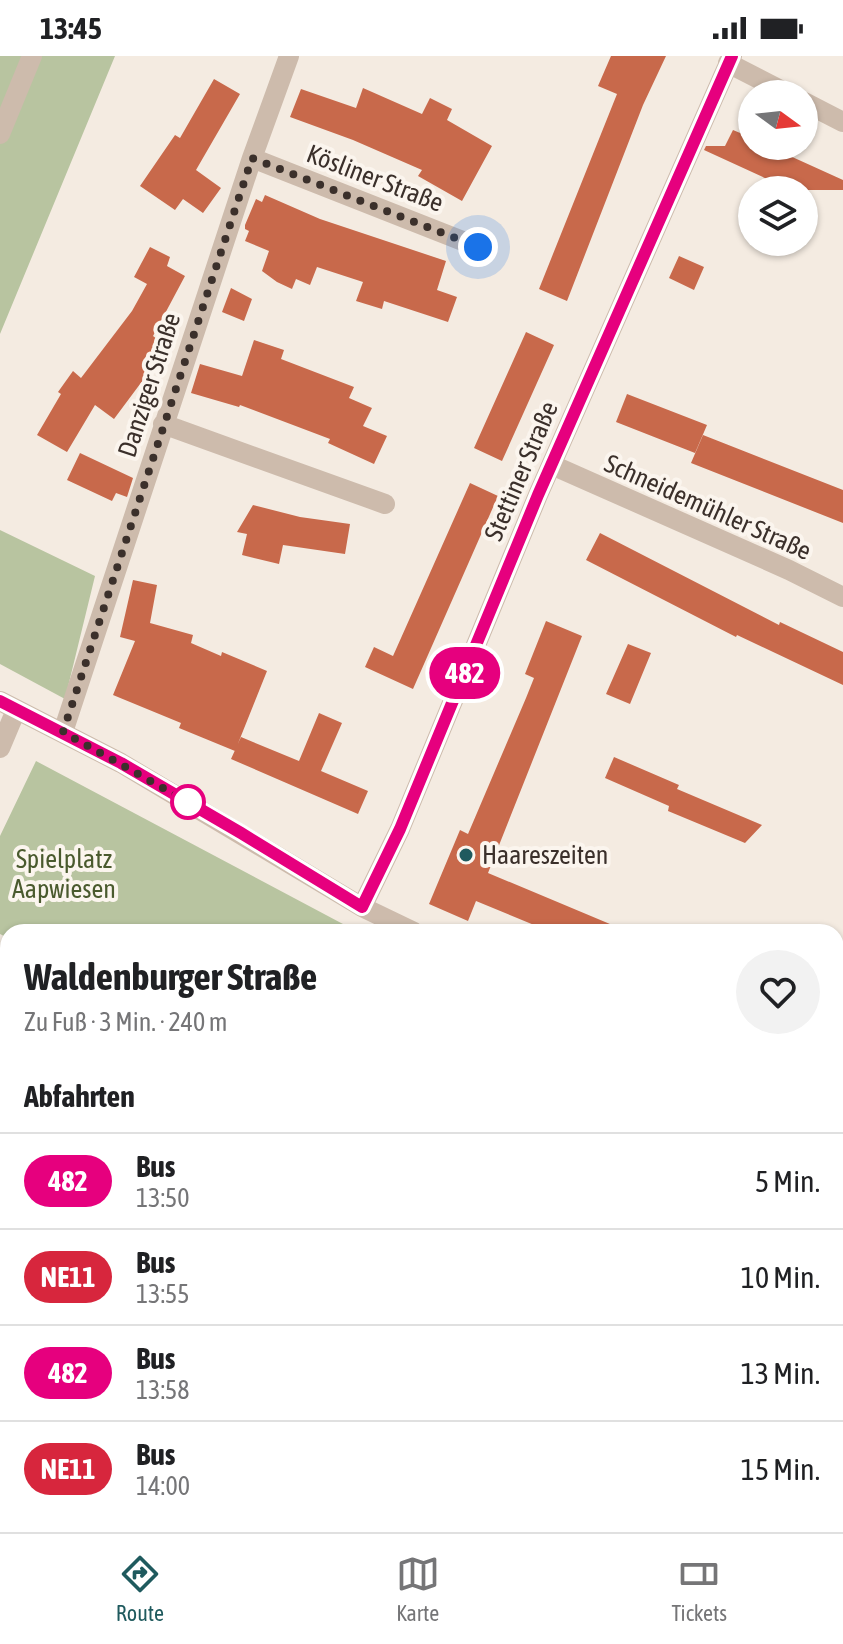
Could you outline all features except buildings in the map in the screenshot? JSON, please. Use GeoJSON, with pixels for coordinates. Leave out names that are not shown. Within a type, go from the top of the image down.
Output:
{"type":"FeatureCollection","features":[{"type":"Feature","properties":{"kind":"street"},"geometry":{"type":"LineString","coordinates":[[0,134],[32,56]]}},
{"type":"Feature","properties":{"kind":"street","name":"Danziger Straße"},"geometry":{"type":"LineString","coordinates":[[63,732],[163,424],[289,56]]}},
{"type":"Feature","properties":{"kind":"street"},"geometry":{"type":"LineString","coordinates":[[730,60],[764,80]]}},
{"type":"Feature","properties":{"kind":"street","name":"Stettiner Straße"},"geometry":{"type":"LineString","coordinates":[[362,907],[400,829],[552,465],[730,60]]}},
{"type":"Feature","properties":{"kind":"street"},"geometry":{"type":"LineString","coordinates":[[818,109],[843,122]]}},
{"type":"Feature","properties":{"kind":"street","name":"Kösliner Straße"},"geometry":{"type":"LineString","coordinates":[[252,158],[478,247]]}},
{"type":"Feature","properties":{"kind":"street"},"geometry":{"type":"LineString","coordinates":[[163,424],[385,504]]}},
{"type":"Feature","properties":{"kind":"street","name":"Schneidemühler Straße"},"geometry":{"type":"LineString","coordinates":[[552,465],[843,597]]}},
{"type":"Feature","properties":{"kind":"street"},"geometry":{"type":"LineString","coordinates":[[0,748],[8,706],[63,732],[241,833],[362,907],[397,924]]}},
{"type":"Feature","properties":{"kind":"green space"},"geometry":{"type":"Polygon","coordinates":[[[0,56],[115,56],[0,334],[0,56]]]}},
{"type":"Feature","properties":{"kind":"green space"},"geometry":{"type":"Polygon","coordinates":[[[0,530],[95,576],[65,699],[0,664],[0,530]]]}},
{"type":"Feature","properties":{"kind":"green space","name":"Spielplatz Aapwiesen"},"geometry":{"type":"Polygon","coordinates":[[[36,761],[343,924],[0,924],[0,836],[36,761]]]}},
{"type":"Feature","properties":{"kind":"bus line","name":"482"},"geometry":{"type":"LineString","coordinates":[[0,701],[121,763],[362,907],[400,829],[538,495],[732,56]]}},
{"type":"Feature","properties":{"kind":"place","name":"Haareszeiten"},"geometry":{"type":"Point","coordinates":[466,855]}},
{"type":"Feature","properties":{"kind":"route"},"geometry":{"type":"LineString","coordinates":[[188,802],[63,732],[252,158],[478,247]]}}]}
